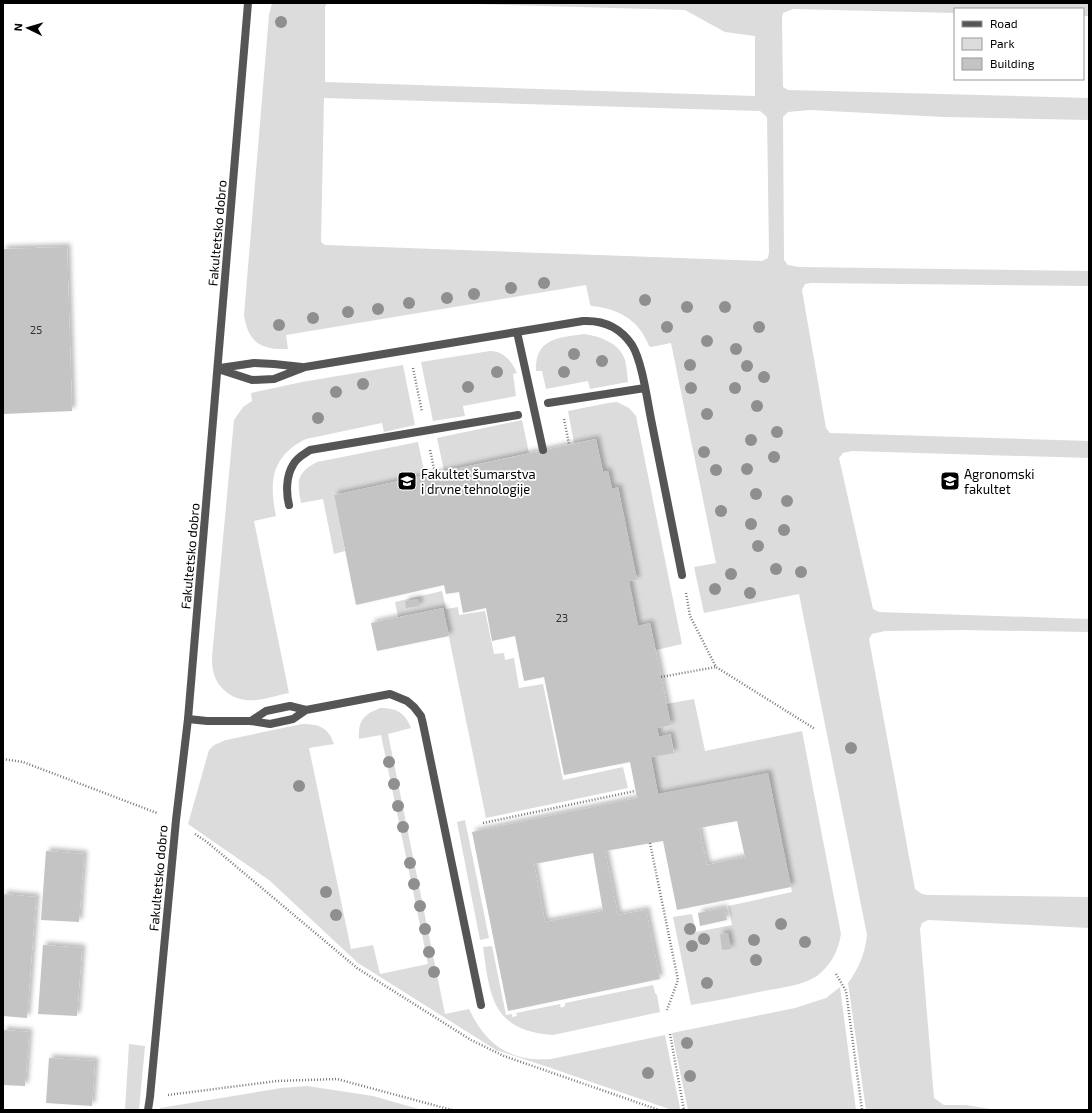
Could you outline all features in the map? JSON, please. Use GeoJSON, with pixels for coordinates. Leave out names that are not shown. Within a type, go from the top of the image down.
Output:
{"type":"FeatureCollection","features":[{"type":"Feature","properties":{"kind":"street","name":"Fakultetsko dobro"},"geometry":{"type":"LineString","coordinates":[[148,1110],[176,820],[188,719],[248,3]]}},
{"type":"Feature","properties":{"kind":"street"},"geometry":{"type":"LineString","coordinates":[[218,369],[252,380],[274,379],[305,367],[583,321],[594,321],[610,325],[620,330],[637,354],[682,575]]}},
{"type":"Feature","properties":{"kind":"street"},"geometry":{"type":"LineString","coordinates":[[517,332],[543,450]]}},
{"type":"Feature","properties":{"kind":"street"},"geometry":{"type":"LineString","coordinates":[[218,369],[254,363],[305,367]]}},
{"type":"Feature","properties":{"kind":"street"},"geometry":{"type":"LineString","coordinates":[[548,403],[645,388]]}},
{"type":"Feature","properties":{"kind":"street"},"geometry":{"type":"LineString","coordinates":[[288,505],[287,483],[293,464],[310,450],[518,415]]}},
{"type":"Feature","properties":{"kind":"street"},"geometry":{"type":"LineString","coordinates":[[188,719],[207,721],[251,721],[270,724],[293,719],[306,710],[390,694],[407,701],[414,707],[421,716],[481,1005]]}},
{"type":"Feature","properties":{"kind":"street"},"geometry":{"type":"LineString","coordinates":[[251,721],[266,711],[290,706],[306,710]]}},
{"type":"Feature","properties":{"kind":"path"},"geometry":{"type":"LineString","coordinates":[[560,401],[569,444]]}},
{"type":"Feature","properties":{"kind":"path"},"geometry":{"type":"LineString","coordinates":[[682,575],[690,616],[716,667],[815,729]]}},
{"type":"Feature","properties":{"kind":"path"},"geometry":{"type":"LineString","coordinates":[[661,677],[716,667]]}},
{"type":"Feature","properties":{"kind":"path"},"geometry":{"type":"LineString","coordinates":[[3,759],[23,762],[158,814]]}},
{"type":"Feature","properties":{"kind":"path"},"geometry":{"type":"LineString","coordinates":[[483,823],[636,791]]}},
{"type":"Feature","properties":{"kind":"path"},"geometry":{"type":"LineString","coordinates":[[189,830],[207,842],[357,968],[470,1040],[504,1056],[659,1110]]}},
{"type":"Feature","properties":{"kind":"path"},"geometry":{"type":"LineString","coordinates":[[650,843],[678,980],[666,1010]]}},
{"type":"Feature","properties":{"kind":"path"},"geometry":{"type":"LineString","coordinates":[[836,974],[846,991],[862,1110]]}},
{"type":"Feature","properties":{"kind":"path"},"geometry":{"type":"LineString","coordinates":[[670,1034],[684,1110]]}},
{"type":"Feature","properties":{"kind":"path"},"geometry":{"type":"LineString","coordinates":[[150,1097],[278,1081],[337,1079],[452,1110]]}},
{"type":"Feature","properties":{"kind":"green space"},"geometry":{"type":"Polygon","coordinates":[[[272,3],[327,3],[325,7],[325,82],[755,96],[755,36],[725,32],[685,10],[442,3],[1089,3],[1089,16],[1084,16],[1084,8],[954,8],[954,13],[793,9],[783,13],[782,18],[783,87],[788,90],[1089,98],[1089,120],[944,117],[810,110],[788,112],[783,117],[784,260],[788,265],[799,267],[1089,271],[1089,286],[811,283],[805,284],[802,290],[826,428],[830,433],[1089,441],[1089,458],[852,451],[843,453],[839,458],[873,609],[879,612],[1089,619],[1089,632],[962,630],[885,631],[872,634],[869,639],[915,889],[922,894],[928,895],[1089,897],[1089,928],[928,920],[922,923],[920,929],[934,1098],[944,1105],[966,1105],[996,1110],[866,1110],[848,983],[861,960],[867,935],[799,594],[704,613],[694,567],[716,563],[671,343],[651,347],[649,346],[640,329],[626,317],[610,309],[591,306],[586,285],[286,335],[288,349],[271,348],[258,343],[249,332],[244,315],[269,15],[272,3]],[[324,98],[321,242],[325,245],[762,261],[768,258],[769,252],[767,117],[760,111],[324,98]]]}},
{"type":"Feature","properties":{"kind":"green space"},"geometry":{"type":"Polygon","coordinates":[[[584,334],[608,341],[619,349],[625,360],[628,382],[590,389],[588,381],[546,389],[542,371],[536,371],[539,352],[544,346],[557,339],[584,334]]]}},
{"type":"Feature","properties":{"kind":"green space"},"geometry":{"type":"Polygon","coordinates":[[[495,351],[503,355],[510,361],[515,369],[517,373],[513,374],[516,396],[463,406],[465,416],[433,421],[421,362],[495,351]]]}},
{"type":"Feature","properties":{"kind":"green space"},"geometry":{"type":"Polygon","coordinates":[[[403,365],[415,425],[384,432],[382,423],[306,439],[294,446],[279,462],[273,481],[276,516],[254,521],[289,693],[255,700],[239,699],[232,696],[218,683],[213,671],[212,657],[234,420],[243,407],[252,401],[251,393],[302,382],[403,365]]]}},
{"type":"Feature","properties":{"kind":"green space"},"geometry":{"type":"Polygon","coordinates":[[[617,402],[629,408],[636,416],[682,644],[656,650],[650,623],[638,626],[629,581],[637,580],[618,487],[612,489],[608,471],[603,472],[596,439],[574,443],[568,411],[617,402]]]}},
{"type":"Feature","properties":{"kind":"green space"},"geometry":{"type":"Polygon","coordinates":[[[522,420],[529,453],[444,471],[437,438],[522,420]]]}},
{"type":"Feature","properties":{"kind":"green space"},"geometry":{"type":"Polygon","coordinates":[[[418,442],[425,475],[334,495],[345,551],[334,554],[323,499],[301,503],[299,483],[305,470],[317,462],[418,442]]]}},
{"type":"Feature","properties":{"kind":"green space"},"geometry":{"type":"Polygon","coordinates":[[[442,591],[446,609],[458,607],[459,615],[485,611],[494,654],[504,653],[505,660],[514,658],[519,688],[543,684],[563,780],[623,767],[628,788],[486,818],[443,608],[398,617],[395,602],[442,591]]]}},
{"type":"Feature","properties":{"kind":"green space"},"geometry":{"type":"Polygon","coordinates":[[[694,699],[705,751],[802,731],[841,934],[838,947],[830,963],[822,972],[812,979],[799,984],[691,1005],[673,917],[692,914],[696,932],[732,925],[728,906],[792,892],[768,774],[658,794],[651,757],[674,752],[671,734],[659,737],[657,728],[671,725],[666,704],[694,699]]]}},
{"type":"Feature","properties":{"kind":"green space"},"geometry":{"type":"Polygon","coordinates":[[[380,708],[391,709],[399,712],[406,718],[411,728],[388,734],[445,1014],[469,1009],[483,1032],[492,1041],[501,1049],[523,1058],[551,1059],[665,1035],[680,1108],[679,1110],[672,1110],[496,1050],[358,963],[269,880],[188,824],[209,750],[214,745],[226,740],[302,724],[318,726],[326,730],[332,738],[334,744],[309,748],[351,949],[373,945],[380,974],[428,964],[381,735],[359,739],[359,728],[363,719],[369,713],[380,708]]]}},
{"type":"Feature","properties":{"kind":"green space"},"geometry":{"type":"Polygon","coordinates":[[[465,820],[489,938],[480,940],[457,822],[465,820]]]}},
{"type":"Feature","properties":{"kind":"green space"},"geometry":{"type":"Polygon","coordinates":[[[492,946],[506,1015],[512,1014],[512,1017],[517,1016],[516,1013],[560,1004],[561,1008],[565,1006],[565,1003],[653,985],[657,995],[660,1012],[553,1035],[533,1032],[518,1027],[506,1019],[498,1009],[492,996],[488,982],[483,947],[492,946]]]}},
{"type":"Feature","properties":{"kind":"green space"},"geometry":{"type":"Polygon","coordinates":[[[840,987],[856,1110],[688,1110],[672,1033],[795,1008],[826,998],[840,987]]]}},
{"type":"Feature","properties":{"kind":"green space"},"geometry":{"type":"Polygon","coordinates":[[[129,1044],[145,1046],[139,1110],[125,1110],[129,1044]]]}},
{"type":"Feature","properties":{"kind":"green space"},"geometry":{"type":"Polygon","coordinates":[[[307,1086],[373,1096],[422,1110],[159,1110],[160,1108],[281,1088],[307,1086]]]}},
{"type":"Feature","properties":{"kind":"building"},"geometry":{"type":"Polygon","coordinates":[[[67,247],[72,411],[3,414],[3,249],[67,247]]]}},
{"type":"Feature","properties":{"kind":"building"},"geometry":{"type":"Polygon","coordinates":[[[596,439],[603,472],[608,471],[612,489],[618,487],[637,580],[629,581],[638,626],[650,623],[671,725],[657,728],[659,737],[670,734],[674,753],[651,757],[658,794],[768,773],[791,887],[677,910],[663,841],[605,851],[618,915],[646,910],[660,979],[508,1011],[472,832],[637,798],[630,762],[564,775],[544,677],[524,681],[515,636],[492,641],[486,608],[463,613],[459,592],[446,594],[444,585],[356,605],[334,495],[596,439]],[[737,821],[699,828],[707,865],[745,857],[737,821]],[[593,853],[534,864],[545,922],[603,911],[593,853]]]}},
{"type":"Feature","properties":{"kind":"building"},"geometry":{"type":"Polygon","coordinates":[[[419,599],[419,606],[406,608],[405,601],[419,599]]]}},
{"type":"Feature","properties":{"kind":"building"},"geometry":{"type":"Polygon","coordinates":[[[443,608],[449,636],[377,651],[371,623],[443,608]]]}},
{"type":"Feature","properties":{"kind":"building"},"geometry":{"type":"Polygon","coordinates":[[[46,851],[84,854],[79,922],[41,920],[46,851]]]}},
{"type":"Feature","properties":{"kind":"building"},"geometry":{"type":"Polygon","coordinates":[[[3,894],[36,897],[27,1018],[3,1016],[3,894]]]}},
{"type":"Feature","properties":{"kind":"building"},"geometry":{"type":"Polygon","coordinates":[[[724,908],[727,920],[700,926],[698,913],[724,908]]]}},
{"type":"Feature","properties":{"kind":"building"},"geometry":{"type":"Polygon","coordinates":[[[728,933],[731,949],[722,950],[720,934],[728,933]]]}},
{"type":"Feature","properties":{"kind":"building"},"geometry":{"type":"Polygon","coordinates":[[[43,945],[82,948],[77,1016],[38,1014],[43,945]]]}},
{"type":"Feature","properties":{"kind":"building"},"geometry":{"type":"Polygon","coordinates":[[[3,1030],[29,1032],[25,1086],[3,1085],[3,1030]]]}},
{"type":"Feature","properties":{"kind":"building"},"geometry":{"type":"Polygon","coordinates":[[[49,1058],[95,1061],[92,1106],[46,1103],[49,1058]]]}},
{"type":"Feature","properties":{"kind":"place","name":"Fakultet šumarstva i drvne tehnologije"},"geometry":{"type":"Point","coordinates":[407,481]}},
{"type":"Feature","properties":{"kind":"place","name":"Agronomski fakultet"},"geometry":{"type":"Point","coordinates":[950,481]}}]}
